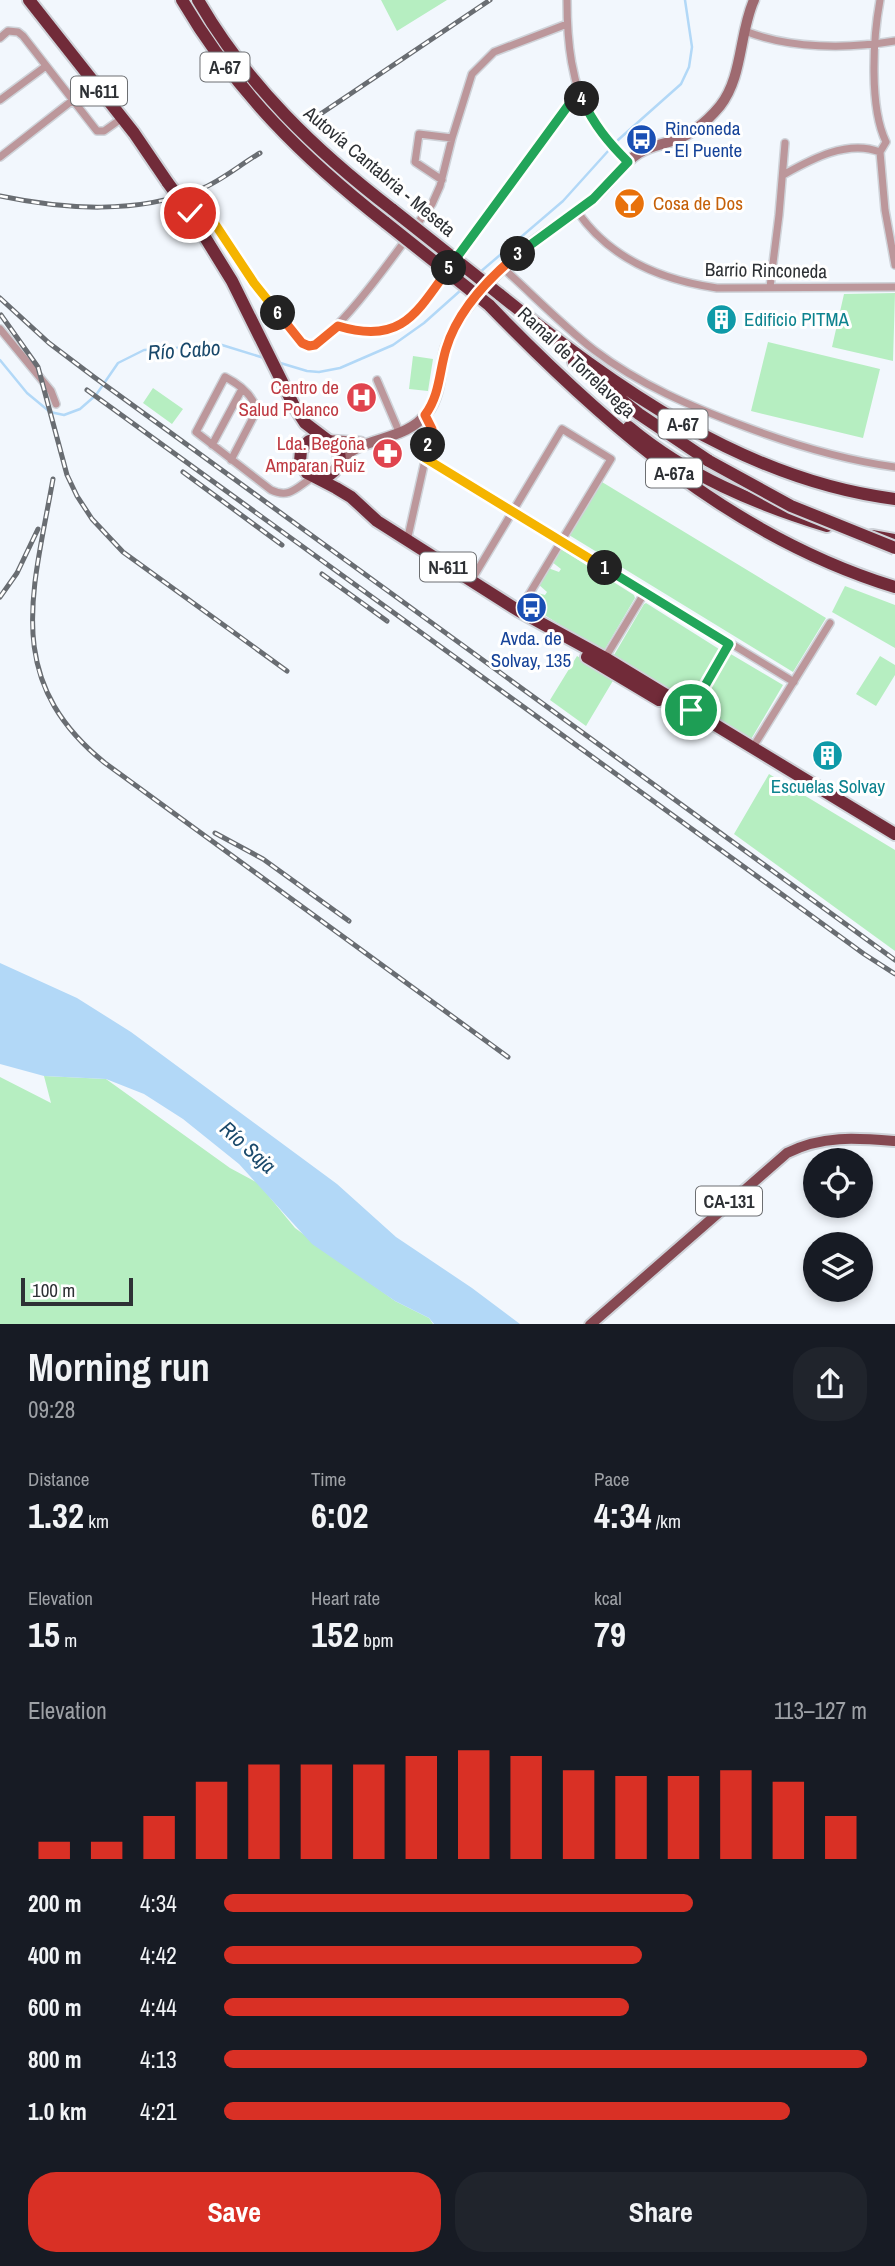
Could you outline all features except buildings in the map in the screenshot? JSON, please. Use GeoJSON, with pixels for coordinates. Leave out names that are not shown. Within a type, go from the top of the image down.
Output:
{"type":"FeatureCollection","features":[{"type":"Feature","properties":{"kind":"highway","name":"N-611"},"geometry":{"type":"LineString","coordinates":[[29,0],[134,134],[190,213],[220,260],[294,406],[305,423],[338,448],[339,464],[351,497]]}},
{"type":"Feature","properties":{"kind":"highway","name":"Autovía Cantabria - Meseta"},"geometry":{"type":"LineString","coordinates":[[182,0],[225,67],[261,111],[313,163],[489,305]]}},
{"type":"Feature","properties":{"kind":"highway","name":"Autovía Cantabria - Meseta"},"geometry":{"type":"LineString","coordinates":[[198,0],[234,55],[282,113],[331,161],[499,294]]}},
{"type":"Feature","properties":{"kind":"highway","name":"Ramal de Torrelavega"},"geometry":{"type":"LineString","coordinates":[[499,294],[612,394],[709,461],[790,506],[895,548]]}},
{"type":"Feature","properties":{"kind":"highway","name":"A-67"},"geometry":{"type":"LineString","coordinates":[[499,294],[600,372],[712,440],[766,464],[810,479],[895,499]]}},
{"type":"Feature","properties":{"kind":"highway","name":"Ramal de Torrelavega"},"geometry":{"type":"LineString","coordinates":[[489,305],[595,407],[683,481],[772,536],[824,560],[895,587]]}},
{"type":"Feature","properties":{"kind":"highway","name":"A-67"},"geometry":{"type":"LineString","coordinates":[[489,305],[625,424],[687,468],[729,491],[773,509],[843,530],[895,540]]}},
{"type":"Feature","properties":{"kind":"highway","name":"N-611"},"geometry":{"type":"LineString","coordinates":[[294,406],[304,445],[300,456],[312,474],[351,497],[377,522],[519,611],[605,658],[895,834]]}},
{"type":"Feature","properties":{"kind":"highway"},"geometry":{"type":"LineString","coordinates":[[304,445],[309,441],[326,439]]}},
{"type":"Feature","properties":{"kind":"highway"},"geometry":{"type":"LineString","coordinates":[[312,474],[327,477],[339,464]]}},
{"type":"Feature","properties":{"kind":"highway","name":"N-611"},"geometry":{"type":"LineString","coordinates":[[551,630],[565,643],[618,677],[895,844]]}},
{"type":"Feature","properties":{"kind":"main road","name":"CA-131"},"geometry":{"type":"LineString","coordinates":[[591,1324],[787,1153],[807,1144],[830,1139],[895,1141]]}},
{"type":"Feature","properties":{"kind":"street"},"geometry":{"type":"LineString","coordinates":[[566,0],[573,74],[580,95],[592,121],[628,162]]}},
{"type":"Feature","properties":{"kind":"street"},"geometry":{"type":"LineString","coordinates":[[339,464],[356,447],[400,434],[425,415],[436,398],[441,368],[453,330],[472,302],[503,268],[531,242],[599,194],[641,151],[693,132],[712,115],[728,95],[754,0]]}},
{"type":"Feature","properties":{"kind":"street"},"geometry":{"type":"LineString","coordinates":[[880,0],[875,45],[876,107],[879,128],[886,142]]}},
{"type":"Feature","properties":{"kind":"street"},"geometry":{"type":"LineString","coordinates":[[190,213],[213,221],[254,283],[302,343],[315,345],[338,326],[432,204],[442,180],[472,74],[479,65],[494,52],[567,23]]}},
{"type":"Feature","properties":{"kind":"street"},"geometry":{"type":"LineString","coordinates":[[0,38],[8,31],[18,32],[93,127],[101,132],[121,118]]}},
{"type":"Feature","properties":{"kind":"street"},"geometry":{"type":"LineString","coordinates":[[745,31],[796,43],[875,45],[895,41]]}},
{"type":"Feature","properties":{"kind":"street"},"geometry":{"type":"LineString","coordinates":[[0,100],[46,66]]}},
{"type":"Feature","properties":{"kind":"street"},"geometry":{"type":"LineString","coordinates":[[338,326],[356,331],[382,332],[408,319],[423,305],[570,103],[580,95]]}},
{"type":"Feature","properties":{"kind":"street"},"geometry":{"type":"LineString","coordinates":[[0,157],[73,100]]}},
{"type":"Feature","properties":{"kind":"street"},"geometry":{"type":"LineString","coordinates":[[442,180],[415,162],[419,134],[452,138]]}},
{"type":"Feature","properties":{"kind":"street"},"geometry":{"type":"LineString","coordinates":[[886,142],[895,142]]}},
{"type":"Feature","properties":{"kind":"street"},"geometry":{"type":"LineString","coordinates":[[886,142],[880,152],[885,210],[895,265]]}},
{"type":"Feature","properties":{"kind":"street"},"geometry":{"type":"LineString","coordinates":[[770,287],[785,143]]}},
{"type":"Feature","properties":{"kind":"street"},"geometry":{"type":"LineString","coordinates":[[783,175],[832,152],[873,149],[880,152]]}},
{"type":"Feature","properties":{"kind":"street","name":"Barrio Rinconeda"},"geometry":{"type":"LineString","coordinates":[[577,211],[592,230],[613,249],[641,266],[692,284],[717,288],[895,286]]}},
{"type":"Feature","properties":{"kind":"street"},"geometry":{"type":"LineString","coordinates":[[503,268],[594,349],[653,387],[697,409],[775,438],[854,460],[895,467]]}},
{"type":"Feature","properties":{"kind":"street"},"geometry":{"type":"LineString","coordinates":[[0,328],[51,391],[56,404]]}},
{"type":"Feature","properties":{"kind":"street"},"geometry":{"type":"LineString","coordinates":[[231,460],[257,410],[242,388],[225,377],[196,432],[231,460],[271,490],[284,494],[312,474]]}},
{"type":"Feature","properties":{"kind":"street"},"geometry":{"type":"LineString","coordinates":[[377,380],[400,434]]}},
{"type":"Feature","properties":{"kind":"street"},"geometry":{"type":"LineString","coordinates":[[212,445],[242,388]]}},
{"type":"Feature","properties":{"kind":"street"},"geometry":{"type":"LineString","coordinates":[[407,541],[432,429],[425,415]]}},
{"type":"Feature","properties":{"kind":"street"},"geometry":{"type":"LineString","coordinates":[[471,581],[562,429],[611,459],[519,611]]}},
{"type":"Feature","properties":{"kind":"street"},"geometry":{"type":"LineString","coordinates":[[326,439],[372,442]]}},
{"type":"Feature","properties":{"kind":"street"},"geometry":{"type":"LineString","coordinates":[[425,458],[794,682]]}},
{"type":"Feature","properties":{"kind":"street"},"geometry":{"type":"LineString","coordinates":[[605,658],[645,592]]}},
{"type":"Feature","properties":{"kind":"street"},"geometry":{"type":"LineString","coordinates":[[753,747],[830,623]]}},
{"type":"Feature","properties":{"kind":"street"},"geometry":{"type":"LineString","coordinates":[[691,710],[729,644]]}},
{"type":"Feature","properties":{"kind":"green space"},"geometry":{"type":"Polygon","coordinates":[[[381,0],[447,0],[397,31],[381,0]]]}},
{"type":"Feature","properties":{"kind":"green space"},"geometry":{"type":"Polygon","coordinates":[[[895,293],[893,361],[832,347],[844,294],[895,293]]]}},
{"type":"Feature","properties":{"kind":"green space"},"geometry":{"type":"Polygon","coordinates":[[[768,342],[880,369],[863,438],[751,411],[768,342]]]}},
{"type":"Feature","properties":{"kind":"green space"},"geometry":{"type":"Polygon","coordinates":[[[413,356],[433,359],[428,391],[409,389],[413,356]]]}},
{"type":"Feature","properties":{"kind":"green space"},"geometry":{"type":"Polygon","coordinates":[[[153,388],[183,409],[172,424],[143,403],[153,388]]]}},
{"type":"Feature","properties":{"kind":"green space"},"geometry":{"type":"Polygon","coordinates":[[[602,482],[826,618],[793,672],[569,535],[602,482]]]}},
{"type":"Feature","properties":{"kind":"green space"},"geometry":{"type":"Polygon","coordinates":[[[561,549],[634,595],[635,598],[605,649],[600,650],[527,604],[534,592],[545,595],[547,592],[538,584],[548,568],[559,572],[561,569],[552,562],[561,549]]]}},
{"type":"Feature","properties":{"kind":"green space"},"geometry":{"type":"Polygon","coordinates":[[[845,586],[895,605],[895,648],[832,612],[845,586]]]}},
{"type":"Feature","properties":{"kind":"green space"},"geometry":{"type":"Polygon","coordinates":[[[646,603],[719,649],[688,701],[614,655],[646,603]]]}},
{"type":"Feature","properties":{"kind":"green space"},"geometry":{"type":"Polygon","coordinates":[[[729,653],[783,685],[750,741],[696,708],[729,653]]]}},
{"type":"Feature","properties":{"kind":"green space"},"geometry":{"type":"Polygon","coordinates":[[[577,656],[614,679],[586,726],[550,700],[577,656]]]}},
{"type":"Feature","properties":{"kind":"green space"},"geometry":{"type":"Polygon","coordinates":[[[880,656],[895,665],[895,675],[876,706],[856,694],[880,656]]]}},
{"type":"Feature","properties":{"kind":"green space"},"geometry":{"type":"Polygon","coordinates":[[[769,774],[895,850],[895,951],[734,834],[769,774]]]}},
{"type":"Feature","properties":{"kind":"green space"},"geometry":{"type":"Polygon","coordinates":[[[44,1076],[106,1079],[230,1168],[258,1183],[295,1228],[395,1301],[429,1318],[433,1324],[0,1324],[0,1077],[51,1103],[44,1076]]]}},
{"type":"Feature","properties":{"kind":"water","name":"Río Saja"},"geometry":{"type":"Polygon","coordinates":[[[0,963],[77,998],[131,1032],[337,1184],[396,1237],[520,1324],[434,1324],[429,1318],[395,1301],[312,1244],[239,1164],[183,1119],[144,1094],[106,1079],[44,1076],[0,1064],[0,963]]]}},
{"type":"Feature","properties":{"kind":"waterway","name":"Río Cabo"},"geometry":{"type":"LineString","coordinates":[[479,273],[563,201],[618,140],[681,84],[689,67],[692,47],[685,0]]}},
{"type":"Feature","properties":{"kind":"waterway","name":"Río Cabo"},"geometry":{"type":"LineString","coordinates":[[277,362],[307,371],[340,368],[393,345],[424,323],[461,290]]}},
{"type":"Feature","properties":{"kind":"waterway","name":"Río Cabo"},"geometry":{"type":"LineString","coordinates":[[0,360],[27,393],[50,412],[64,415],[80,409],[96,395],[118,363],[144,350],[222,345],[264,358]]}},
{"type":"Feature","properties":{"kind":"railway"},"geometry":{"type":"LineString","coordinates":[[316,117],[490,0]]}},
{"type":"Feature","properties":{"kind":"railway"},"geometry":{"type":"LineString","coordinates":[[0,196],[76,207],[152,203],[208,186],[260,153]]}},
{"type":"Feature","properties":{"kind":"railway"},"geometry":{"type":"LineString","coordinates":[[0,298],[49,343],[94,377],[895,960]]}},
{"type":"Feature","properties":{"kind":"railway"},"geometry":{"type":"LineString","coordinates":[[1,315],[38,367],[67,475],[92,519],[123,552],[287,671]]}},
{"type":"Feature","properties":{"kind":"railway"},"geometry":{"type":"LineString","coordinates":[[87,390],[895,974]]}},
{"type":"Feature","properties":{"kind":"railway"},"geometry":{"type":"LineString","coordinates":[[183,472],[282,545]]}},
{"type":"Feature","properties":{"kind":"railway"},"geometry":{"type":"LineString","coordinates":[[53,479],[38,559],[33,632],[38,666],[51,699],[72,732],[105,763],[508,1057]]}},
{"type":"Feature","properties":{"kind":"railway"},"geometry":{"type":"LineString","coordinates":[[0,597],[17,573],[38,529]]}},
{"type":"Feature","properties":{"kind":"railway"},"geometry":{"type":"LineString","coordinates":[[322,574],[387,621]]}},
{"type":"Feature","properties":{"kind":"railway"},"geometry":{"type":"LineString","coordinates":[[215,833],[263,859],[349,921]]}},
{"type":"Feature","properties":{"kind":"place","name":"Rinconeda - El Puente"},"geometry":{"type":"Point","coordinates":[642,139]}},
{"type":"Feature","properties":{"kind":"place","name":"Cosa de Dos"},"geometry":{"type":"Point","coordinates":[630,203]}},
{"type":"Feature","properties":{"kind":"place","name":"Edificio PITMA"},"geometry":{"type":"Point","coordinates":[721,319]}},
{"type":"Feature","properties":{"kind":"place","name":"Centro de Salud Polanco"},"geometry":{"type":"Point","coordinates":[362,398]}},
{"type":"Feature","properties":{"kind":"place","name":"Lda. Begoña Amparan Ruiz"},"geometry":{"type":"Point","coordinates":[388,454]}},
{"type":"Feature","properties":{"kind":"place","name":"Avda. de Solvay, 135"},"geometry":{"type":"Point","coordinates":[531,607]}},
{"type":"Feature","properties":{"kind":"place","name":"Escuelas Solvay"},"geometry":{"type":"Point","coordinates":[828,755]}},
{"type":"Feature","properties":{"kind":"route"},"geometry":{"type":"LineString","coordinates":[[190,213],[213,221],[254,283],[302,343],[315,345],[338,326],[370,333],[382,332],[408,319],[423,305],[570,103],[580,95],[592,121],[628,162],[593,199],[554,225],[514,257],[463,314],[447,345],[436,398],[425,415],[432,429],[425,458],[729,644],[691,710]]}}]}
